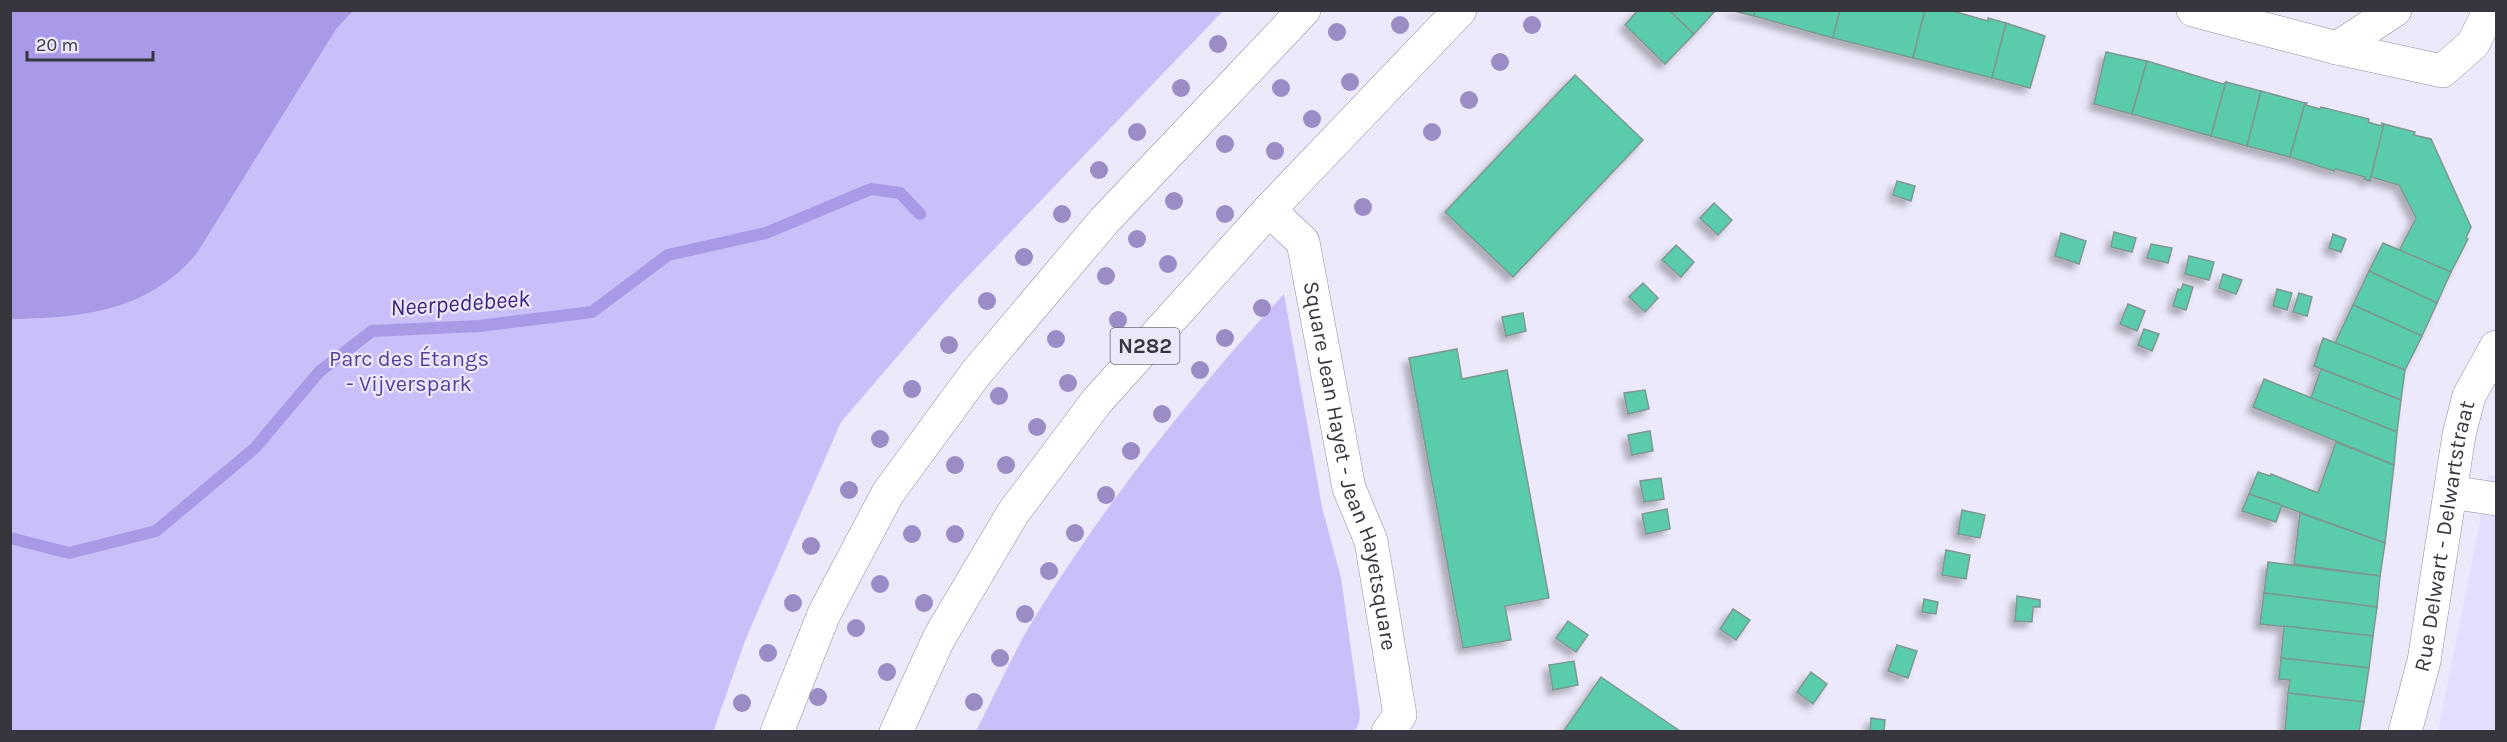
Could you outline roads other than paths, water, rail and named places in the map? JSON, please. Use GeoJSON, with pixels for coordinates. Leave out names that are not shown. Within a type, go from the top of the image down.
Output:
{"type":"FeatureCollection","features":[{"type":"Feature","properties":{"kind":"main road"},"geometry":{"type":"LineString","coordinates":[[777,732],[824,615],[888,493],[976,372],[1104,221],[1304,10]]}},
{"type":"Feature","properties":{"kind":"main road","name":"N282"},"geometry":{"type":"LineString","coordinates":[[896,732],[939,638],[1013,513],[1097,401],[1269,210],[1460,10]]}},
{"type":"Feature","properties":{"kind":"main road"},"geometry":{"type":"LineString","coordinates":[[2193,10],[2337,48],[2442,71],[2474,44],[2490,10]]}},
{"type":"Feature","properties":{"kind":"main road"},"geometry":{"type":"LineString","coordinates":[[2337,48],[2395,10]]}},
{"type":"Feature","properties":{"kind":"main road","name":"Square Jean Hayet - Jean Hayetsquare"},"geometry":{"type":"LineString","coordinates":[[1269,210],[1303,242],[1349,488],[1371,541],[1400,715],[1388,732]]}},
{"type":"Feature","properties":{"kind":"main road","name":"Rue Delwart - Delwartstraat"},"geometry":{"type":"LineString","coordinates":[[2404,732],[2424,660],[2459,435],[2469,396],[2496,347]]}},
{"type":"Feature","properties":{"kind":"main road"},"geometry":{"type":"LineString","coordinates":[[2451,492],[2496,499]]}},
{"type":"Feature","properties":{"kind":"waterway","name":"Neerpedebeek"},"geometry":{"type":"LineString","coordinates":[[10,538],[69,553],[156,531],[255,448],[319,372],[372,331],[479,326],[592,312],[668,255],[766,233],[871,189],[900,193],[920,214]]}},
{"type":"Feature","properties":{"kind":"park label","name":"Parc des Étangs - Vijverspark"},"geometry":{"type":"Point","coordinates":[409,372]}}]}
